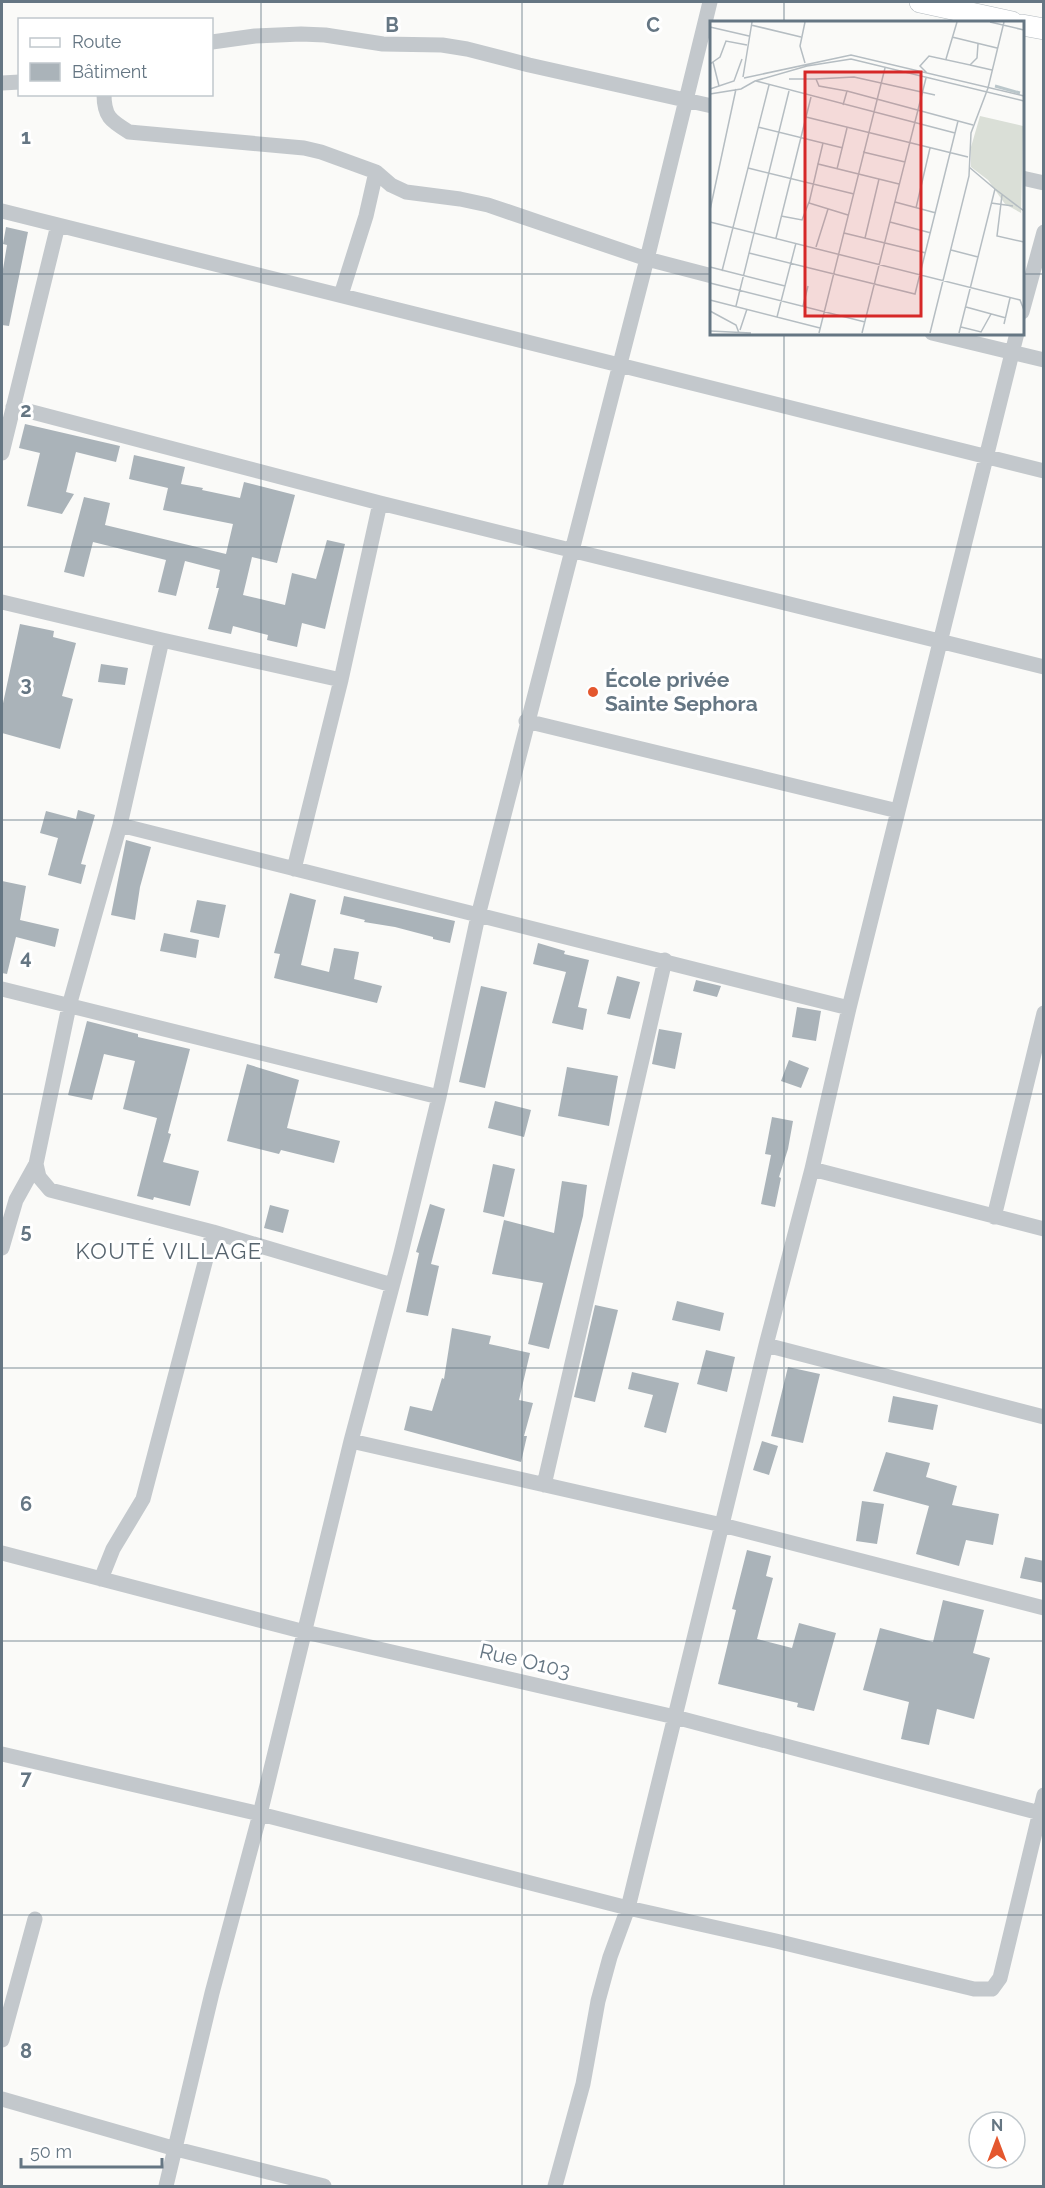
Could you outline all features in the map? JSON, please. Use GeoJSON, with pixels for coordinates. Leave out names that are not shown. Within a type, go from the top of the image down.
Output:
{"type":"FeatureCollection","features":[{"type":"Feature","properties":{"kind":"main road"},"geometry":{"type":"LineString","coordinates":[[920,2],[1007,21]]}},
{"type":"Feature","properties":{"kind":"main road"},"geometry":{"type":"LineString","coordinates":[[1024,25],[1044,29]]}},
{"type":"Feature","properties":{"kind":"street"},"geometry":{"type":"LineString","coordinates":[[166,2187],[212,1993],[260,1814],[351,1441],[439,1097],[478,916],[526,721],[619,366],[710,2]]}},
{"type":"Feature","properties":{"kind":"street"},"geometry":{"type":"LineString","coordinates":[[213,42],[255,36],[301,34],[325,35],[383,44],[442,45],[710,106]]}},
{"type":"Feature","properties":{"kind":"street"},"geometry":{"type":"LineString","coordinates":[[2,83],[18,82]]}},
{"type":"Feature","properties":{"kind":"street"},"geometry":{"type":"LineString","coordinates":[[104,96],[104,109],[112,122],[129,132],[304,148],[321,152],[376,172],[391,185],[406,192],[488,205],[646,259],[710,275]]}},
{"type":"Feature","properties":{"kind":"street"},"geometry":{"type":"LineString","coordinates":[[341,295],[366,216],[376,172]]}},
{"type":"Feature","properties":{"kind":"street"},"geometry":{"type":"LineString","coordinates":[[1024,178],[1044,183]]}},
{"type":"Feature","properties":{"kind":"street"},"geometry":{"type":"LineString","coordinates":[[2,211],[1044,471]]}},
{"type":"Feature","properties":{"kind":"street"},"geometry":{"type":"LineString","coordinates":[[2,453],[58,225]]}},
{"type":"Feature","properties":{"kind":"street"},"geometry":{"type":"LineString","coordinates":[[1024,308],[1044,232]]}},
{"type":"Feature","properties":{"kind":"street"},"geometry":{"type":"LineString","coordinates":[[936,334],[1044,360]]}},
{"type":"Feature","properties":{"kind":"street"},"geometry":{"type":"LineString","coordinates":[[555,2187],[583,2084],[598,2001],[610,1957],[628,1908],[1017,334]]}},
{"type":"Feature","properties":{"kind":"street"},"geometry":{"type":"LineString","coordinates":[[13,407],[380,503],[1044,667]]}},
{"type":"Feature","properties":{"kind":"street"},"geometry":{"type":"LineString","coordinates":[[294,869],[341,680],[380,503]]}},
{"type":"Feature","properties":{"kind":"street"},"geometry":{"type":"LineString","coordinates":[[2,602],[341,680]]}},
{"type":"Feature","properties":{"kind":"street"},"geometry":{"type":"LineString","coordinates":[[2,1248],[16,1200],[36,1164],[69,1006],[120,825],[162,640]]}},
{"type":"Feature","properties":{"kind":"street"},"geometry":{"type":"LineString","coordinates":[[526,721],[898,811]]}},
{"type":"Feature","properties":{"kind":"street"},"geometry":{"type":"LineString","coordinates":[[120,825],[849,1008]]}},
{"type":"Feature","properties":{"kind":"street"},"geometry":{"type":"LineString","coordinates":[[544,1485],[665,960]]}},
{"type":"Feature","properties":{"kind":"street"},"geometry":{"type":"LineString","coordinates":[[2,989],[439,1097]]}},
{"type":"Feature","properties":{"kind":"street"},"geometry":{"type":"LineString","coordinates":[[994,1217],[1044,1013]]}},
{"type":"Feature","properties":{"kind":"street"},"geometry":{"type":"LineString","coordinates":[[36,1164],[39,1177],[50,1190],[213,1232],[392,1285]]}},
{"type":"Feature","properties":{"kind":"street"},"geometry":{"type":"LineString","coordinates":[[812,1169],[1044,1229]]}},
{"type":"Feature","properties":{"kind":"street"},"geometry":{"type":"LineString","coordinates":[[100,1579],[113,1549],[143,1499],[213,1232]]}},
{"type":"Feature","properties":{"kind":"street"},"geometry":{"type":"LineString","coordinates":[[766,1345],[1044,1417]]}},
{"type":"Feature","properties":{"kind":"street"},"geometry":{"type":"LineString","coordinates":[[351,1441],[722,1525],[1044,1608]]}},
{"type":"Feature","properties":{"kind":"street","name":"Rue O103"},"geometry":{"type":"LineString","coordinates":[[2,1553],[305,1632],[675,1717],[1041,1814]]}},
{"type":"Feature","properties":{"kind":"street"},"geometry":{"type":"LineString","coordinates":[[2,1754],[260,1814],[628,1908],[975,1989],[992,1989],[1000,1978],[1044,1795]]}},
{"type":"Feature","properties":{"kind":"street"},"geometry":{"type":"LineString","coordinates":[[2,2040],[34,1919]]}},
{"type":"Feature","properties":{"kind":"street"},"geometry":{"type":"LineString","coordinates":[[2,2099],[176,2149],[324,2187]]}},
{"type":"Feature","properties":{"kind":"building"},"geometry":{"type":"Polygon","coordinates":[[[6,227],[28,232],[9,326],[2,325],[2,275],[7,245],[3,244],[6,227]]]}},
{"type":"Feature","properties":{"kind":"building"},"geometry":{"type":"Polygon","coordinates":[[[25,424],[120,446],[116,462],[76,452],[66,492],[74,494],[62,514],[27,506],[40,453],[19,448],[25,424]]]}},
{"type":"Feature","properties":{"kind":"building"},"geometry":{"type":"Polygon","coordinates":[[[134,455],[185,467],[181,484],[203,488],[202,490],[240,498],[244,482],[295,495],[277,563],[252,557],[243,595],[285,605],[292,573],[316,579],[327,540],[345,544],[325,629],[302,623],[297,647],[267,640],[268,635],[233,626],[231,634],[208,629],[219,588],[216,588],[220,570],[185,561],[176,596],[158,592],[166,560],[93,542],[84,577],[64,572],[84,497],[110,503],[105,525],[226,554],[233,524],[163,510],[168,488],[129,479],[134,455]]]}},
{"type":"Feature","properties":{"kind":"building"},"geometry":{"type":"Polygon","coordinates":[[[20,624],[54,631],[53,637],[76,643],[62,696],[73,699],[60,749],[2,733],[2,708],[20,624]]]}},
{"type":"Feature","properties":{"kind":"building"},"geometry":{"type":"Polygon","coordinates":[[[101,664],[128,668],[125,685],[98,682],[101,664]]]}},
{"type":"Feature","properties":{"kind":"building"},"geometry":{"type":"Polygon","coordinates":[[[78,810],[95,815],[81,864],[86,865],[81,884],[48,875],[58,838],[40,833],[46,811],[76,819],[78,810]]]}},
{"type":"Feature","properties":{"kind":"building"},"geometry":{"type":"Polygon","coordinates":[[[126,840],[151,847],[140,887],[135,920],[111,915],[126,840]]]}},
{"type":"Feature","properties":{"kind":"building"},"geometry":{"type":"Polygon","coordinates":[[[2,881],[26,886],[20,920],[59,929],[55,947],[16,937],[7,974],[2,973],[2,881]]]}},
{"type":"Feature","properties":{"kind":"building"},"geometry":{"type":"Polygon","coordinates":[[[290,893],[316,900],[301,965],[329,972],[334,948],[359,952],[354,979],[382,986],[377,1003],[274,978],[280,954],[274,953],[290,893]]]}},
{"type":"Feature","properties":{"kind":"building"},"geometry":{"type":"Polygon","coordinates":[[[344,896],[455,921],[450,943],[340,914],[344,896]]]}},
{"type":"Feature","properties":{"kind":"building"},"geometry":{"type":"Polygon","coordinates":[[[197,900],[226,905],[219,938],[190,932],[197,900]]]}},
{"type":"Feature","properties":{"kind":"building"},"geometry":{"type":"Polygon","coordinates":[[[164,933],[199,940],[196,958],[160,951],[164,933]]]}},
{"type":"Feature","properties":{"kind":"building"},"geometry":{"type":"Polygon","coordinates":[[[538,943],[565,951],[564,954],[589,960],[578,1007],[587,1009],[583,1030],[552,1023],[566,972],[533,964],[538,943]]]}},
{"type":"Feature","properties":{"kind":"building"},"geometry":{"type":"Polygon","coordinates":[[[617,976],[640,982],[630,1019],[607,1014],[617,976]]]}},
{"type":"Feature","properties":{"kind":"building"},"geometry":{"type":"Polygon","coordinates":[[[696,980],[721,986],[717,997],[693,991],[696,980]]]}},
{"type":"Feature","properties":{"kind":"building"},"geometry":{"type":"Polygon","coordinates":[[[481,986],[507,992],[485,1088],[459,1082],[481,986]]]}},
{"type":"Feature","properties":{"kind":"building"},"geometry":{"type":"Polygon","coordinates":[[[797,1007],[821,1011],[816,1041],[792,1037],[797,1007]]]}},
{"type":"Feature","properties":{"kind":"building"},"geometry":{"type":"Polygon","coordinates":[[[87,1021],[138,1034],[138,1037],[190,1049],[168,1133],[171,1134],[163,1162],[199,1171],[190,1206],[154,1197],[153,1200],[137,1196],[157,1118],[123,1109],[135,1061],[104,1054],[92,1100],[68,1095],[87,1021]]]}},
{"type":"Feature","properties":{"kind":"building"},"geometry":{"type":"Polygon","coordinates":[[[659,1029],[682,1033],[675,1069],[652,1064],[659,1029]]]}},
{"type":"Feature","properties":{"kind":"building"},"geometry":{"type":"Polygon","coordinates":[[[789,1060],[809,1068],[801,1088],[781,1081],[789,1060]]]}},
{"type":"Feature","properties":{"kind":"building"},"geometry":{"type":"Polygon","coordinates":[[[247,1064],[299,1080],[287,1128],[340,1141],[334,1163],[281,1150],[279,1154],[227,1141],[247,1064]]]}},
{"type":"Feature","properties":{"kind":"building"},"geometry":{"type":"Polygon","coordinates":[[[567,1067],[618,1076],[609,1126],[558,1116],[567,1067]]]}},
{"type":"Feature","properties":{"kind":"building"},"geometry":{"type":"Polygon","coordinates":[[[495,1101],[531,1110],[524,1137],[488,1128],[495,1101]]]}},
{"type":"Feature","properties":{"kind":"building"},"geometry":{"type":"Polygon","coordinates":[[[772,1117],[793,1121],[788,1149],[779,1177],[781,1178],[775,1207],[761,1204],[771,1155],[765,1154],[772,1117]]]}},
{"type":"Feature","properties":{"kind":"building"},"geometry":{"type":"Polygon","coordinates":[[[493,1164],[515,1169],[504,1217],[483,1212],[493,1164]]]}},
{"type":"Feature","properties":{"kind":"building"},"geometry":{"type":"Polygon","coordinates":[[[562,1181],[587,1185],[583,1216],[549,1349],[528,1344],[543,1283],[492,1274],[504,1220],[554,1233],[562,1181]]]}},
{"type":"Feature","properties":{"kind":"building"},"geometry":{"type":"Polygon","coordinates":[[[430,1204],[445,1209],[431,1264],[439,1266],[428,1316],[406,1312],[419,1253],[416,1252],[430,1204]]]}},
{"type":"Feature","properties":{"kind":"building"},"geometry":{"type":"Polygon","coordinates":[[[270,1205],[289,1210],[283,1233],[264,1228],[270,1205]]]}},
{"type":"Feature","properties":{"kind":"building"},"geometry":{"type":"Polygon","coordinates":[[[677,1301],[724,1313],[720,1331],[672,1320],[677,1301]]]}},
{"type":"Feature","properties":{"kind":"building"},"geometry":{"type":"Polygon","coordinates":[[[595,1305],[618,1310],[595,1402],[574,1397],[595,1305]]]}},
{"type":"Feature","properties":{"kind":"building"},"geometry":{"type":"Polygon","coordinates":[[[452,1328],[491,1336],[489,1344],[530,1353],[519,1400],[533,1403],[524,1436],[527,1436],[521,1462],[404,1430],[410,1406],[432,1411],[442,1378],[444,1379],[452,1328]]]}},
{"type":"Feature","properties":{"kind":"building"},"geometry":{"type":"Polygon","coordinates":[[[706,1350],[735,1357],[727,1392],[697,1384],[706,1350]]]}},
{"type":"Feature","properties":{"kind":"building"},"geometry":{"type":"Polygon","coordinates":[[[788,1367],[820,1374],[803,1443],[771,1436],[788,1367]]]}},
{"type":"Feature","properties":{"kind":"building"},"geometry":{"type":"Polygon","coordinates":[[[632,1372],[679,1383],[666,1433],[644,1427],[653,1395],[628,1389],[632,1372]]]}},
{"type":"Feature","properties":{"kind":"building"},"geometry":{"type":"Polygon","coordinates":[[[893,1396],[938,1405],[933,1430],[888,1422],[893,1396]]]}},
{"type":"Feature","properties":{"kind":"building"},"geometry":{"type":"Polygon","coordinates":[[[762,1441],[778,1446],[769,1475],[753,1470],[762,1441]]]}},
{"type":"Feature","properties":{"kind":"building"},"geometry":{"type":"Polygon","coordinates":[[[886,1452],[930,1463],[926,1477],[957,1486],[952,1505],[999,1514],[993,1545],[966,1540],[959,1566],[916,1554],[929,1506],[873,1491],[886,1452]]]}},
{"type":"Feature","properties":{"kind":"building"},"geometry":{"type":"Polygon","coordinates":[[[862,1501],[884,1504],[877,1544],[856,1541],[862,1501]]]}},
{"type":"Feature","properties":{"kind":"building"},"geometry":{"type":"Polygon","coordinates":[[[747,1550],[771,1556],[766,1576],[773,1578],[757,1639],[792,1648],[799,1623],[836,1633],[814,1711],[797,1707],[798,1703],[718,1684],[736,1610],[732,1609],[747,1550]]]}},
{"type":"Feature","properties":{"kind":"building"},"geometry":{"type":"Polygon","coordinates":[[[1025,1557],[1044,1561],[1044,1583],[1020,1578],[1025,1557]]]}},
{"type":"Feature","properties":{"kind":"building"},"geometry":{"type":"Polygon","coordinates":[[[943,1600],[984,1610],[973,1653],[990,1658],[974,1719],[937,1709],[929,1745],[901,1739],[909,1702],[863,1690],[880,1628],[933,1642],[943,1600]]]}},
{"type":"Feature","properties":{"kind":"place","name":"École privée Sainte Sephora"},"geometry":{"type":"Point","coordinates":[593,692]}},
{"type":"Feature","properties":{"kind":"district","name":"KOUTÉ VILLAGE"},"geometry":{"type":"Point","coordinates":[169,1251]}}]}
